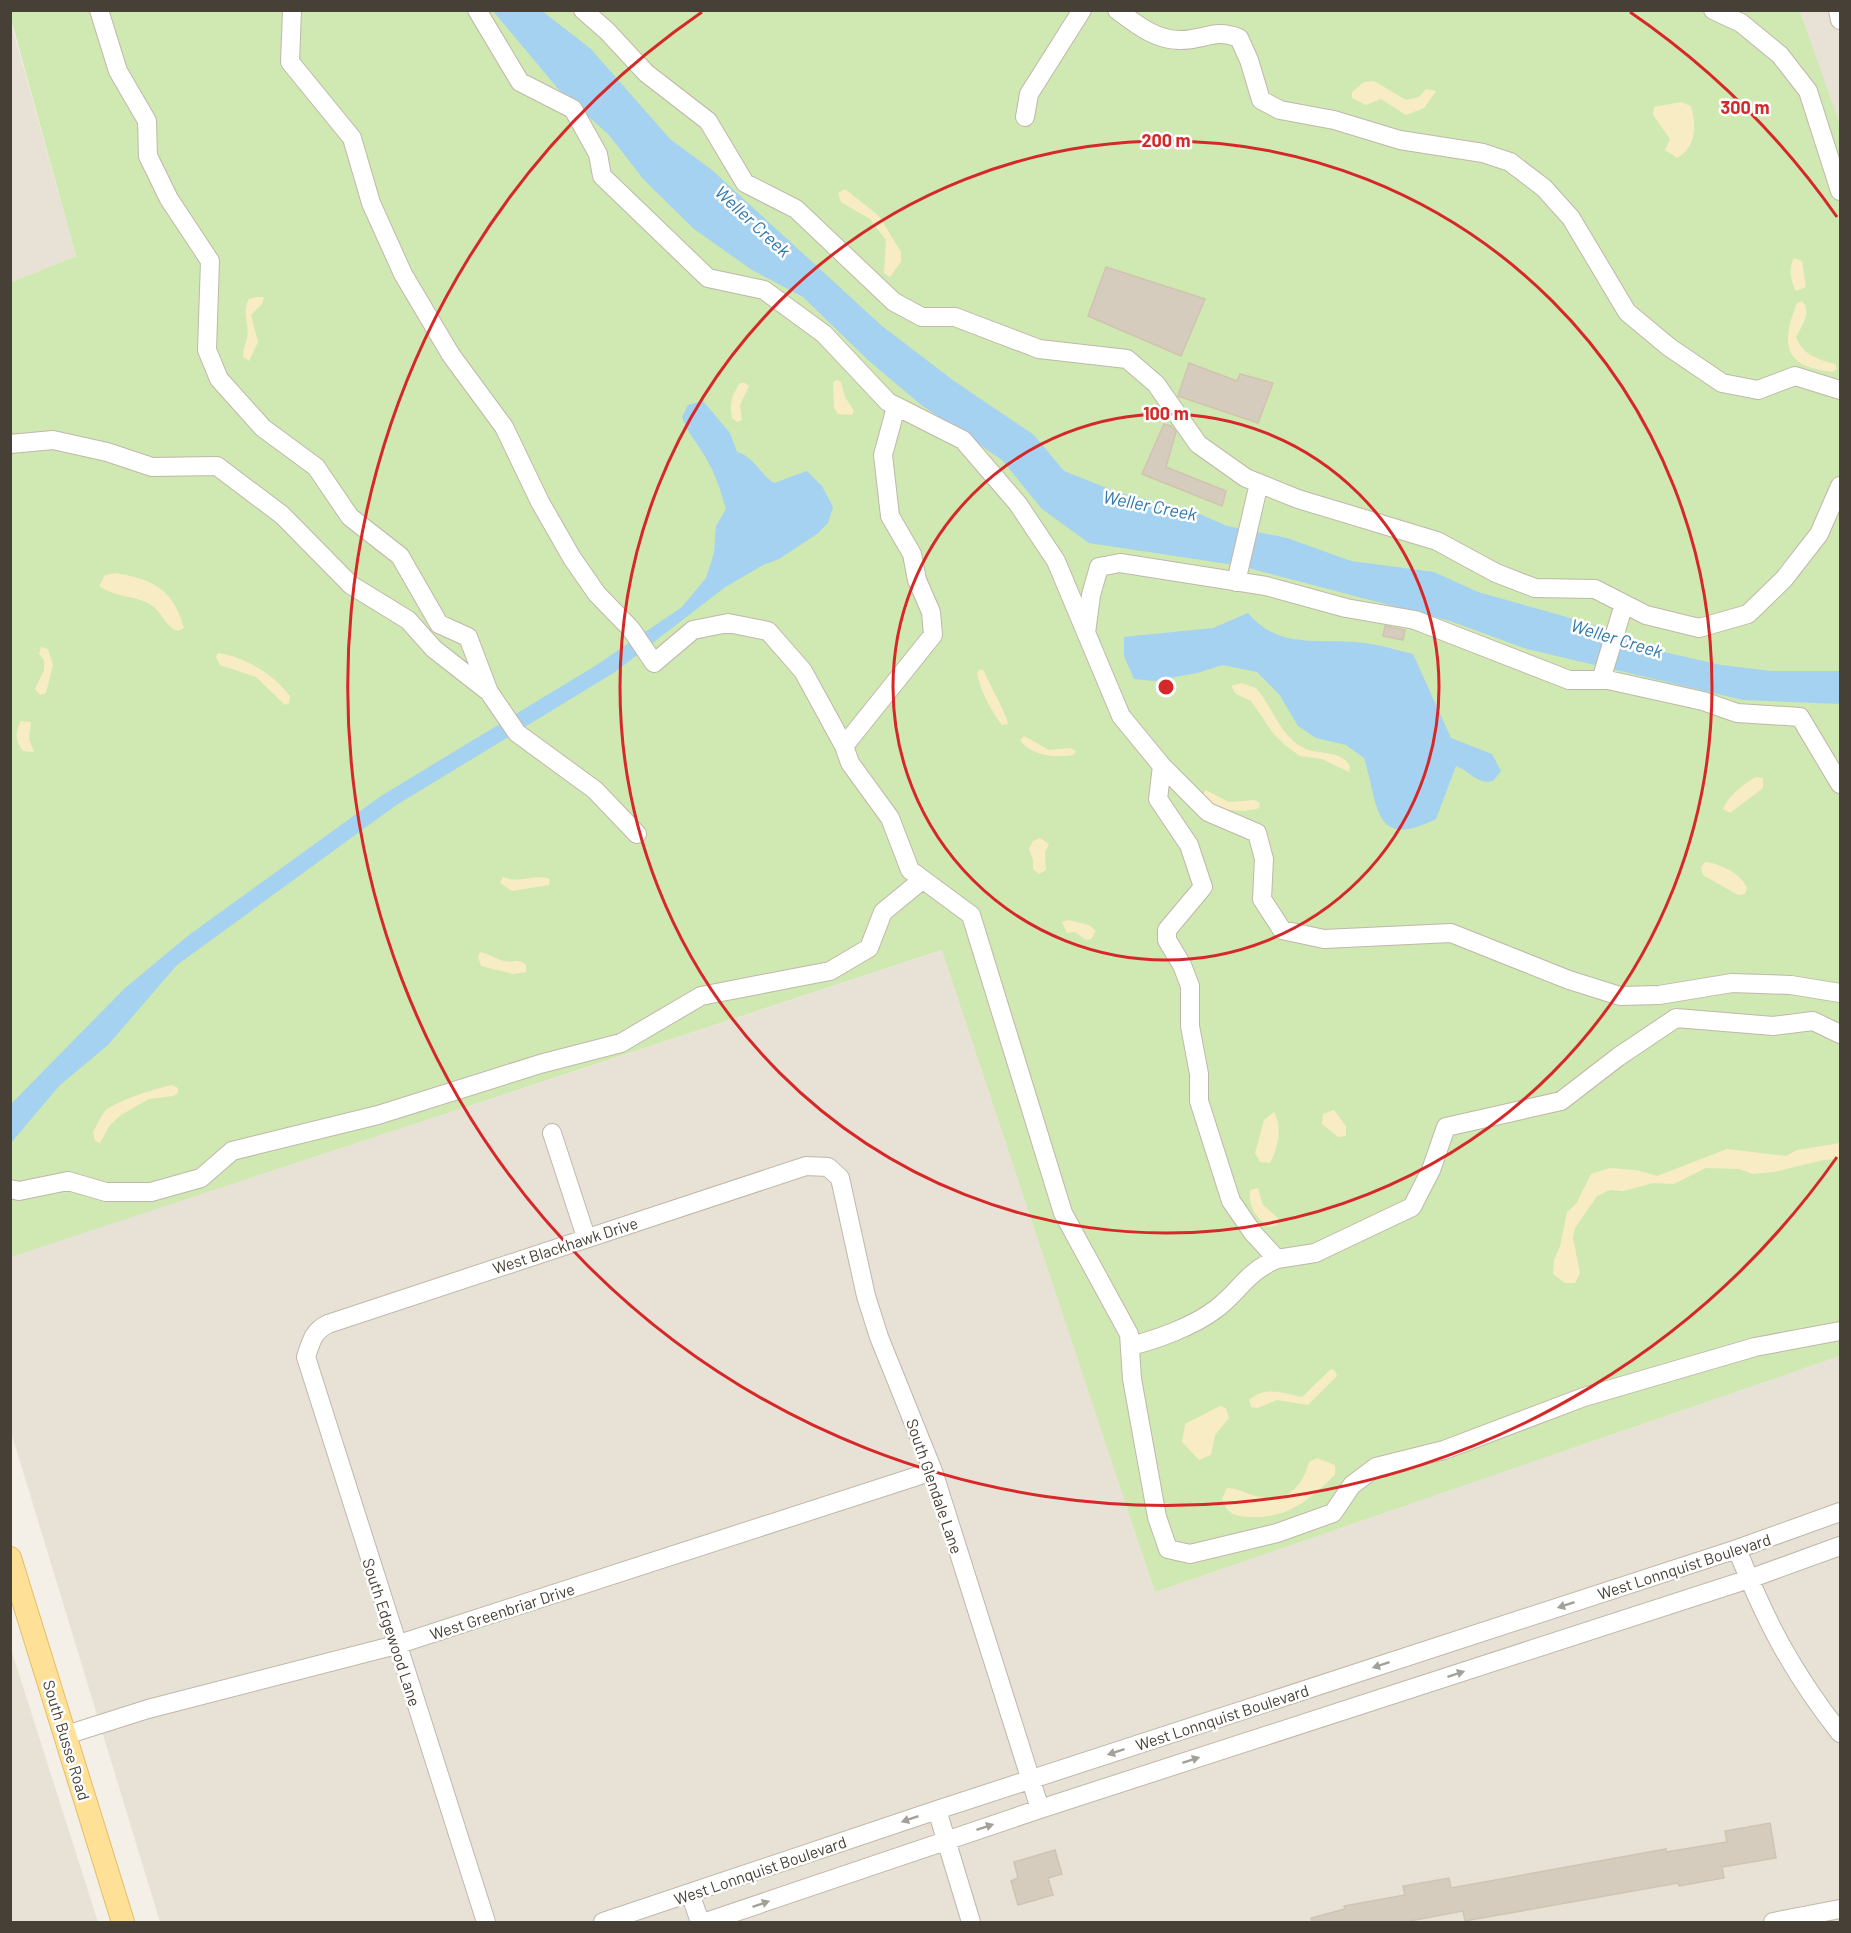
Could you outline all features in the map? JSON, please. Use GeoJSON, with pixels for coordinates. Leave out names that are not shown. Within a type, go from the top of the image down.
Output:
{"type":"FeatureCollection","features":[{"type":"Feature","properties":{"kind":"main road","name":"South Busse Road"},"geometry":{"type":"LineString","coordinates":[[10,1558],[123,1923]]}},
{"type":"Feature","properties":{"kind":"street"},"geometry":{"type":"LineString","coordinates":[[99,10],[118,72],[147,121],[148,156],[169,199],[210,261],[207,350],[219,379],[263,428],[316,467],[350,517],[400,556],[439,624],[468,637],[489,692],[517,733],[595,790],[637,834]]}},
{"type":"Feature","properties":{"kind":"street"},"geometry":{"type":"LineString","coordinates":[[292,10],[290,62],[352,138],[371,203],[403,274],[452,355],[504,427],[540,502],[572,558],[597,594],[631,629],[654,663],[693,630],[728,623],[768,631],[803,671],[844,747],[850,764],[890,818],[910,870],[971,915],[1062,1213],[1129,1334],[1132,1379],[1156,1516],[1168,1550],[1190,1554],[1277,1533],[1333,1513],[1352,1485],[1376,1467],[1444,1450],[1584,1397],[1755,1347],[1840,1331]]}},
{"type":"Feature","properties":{"kind":"street"},"geometry":{"type":"LineString","coordinates":[[477,10],[520,82],[573,109],[598,154],[602,176],[708,278],[764,290],[824,334],[896,407],[963,440],[1018,504],[1056,561],[1121,716],[1162,766],[1208,812],[1257,833],[1264,860],[1262,899],[1282,930],[1324,939],[1451,933],[1569,980],[1620,996],[1659,995],[1732,983],[1791,985],[1840,993]]}},
{"type":"Feature","properties":{"kind":"street"},"geometry":{"type":"LineString","coordinates":[[583,10],[607,31],[645,73],[708,121],[745,183],[796,209],[894,302],[922,317],[955,317],[1040,350],[1127,359],[1156,384],[1198,444],[1246,478],[1278,491],[1437,541],[1496,573],[1535,588],[1595,589],[1622,610],[1699,628],[1748,614],[1784,579],[1819,534],[1840,486]]}},
{"type":"Feature","properties":{"kind":"street"},"geometry":{"type":"LineString","coordinates":[[1025,117],[1029,94],[1082,10]]}},
{"type":"Feature","properties":{"kind":"street"},"geometry":{"type":"LineString","coordinates":[[1117,10],[1153,35],[1178,40],[1223,32],[1239,38],[1249,60],[1261,100],[1280,110],[1334,120],[1400,140],[1483,153],[1510,162],[1544,188],[1571,218],[1599,262],[1614,295],[1627,312],[1722,383],[1758,390],[1795,376],[1840,390]]}},
{"type":"Feature","properties":{"kind":"street"},"geometry":{"type":"LineString","coordinates":[[1713,10],[1741,23],[1780,55],[1808,91],[1840,191]]}},
{"type":"Feature","properties":{"kind":"street"},"geometry":{"type":"LineString","coordinates":[[1838,10],[1840,20]]}},
{"type":"Feature","properties":{"kind":"street"},"geometry":{"type":"LineString","coordinates":[[844,747],[933,635],[932,612],[917,580],[912,554],[890,516],[883,455],[896,407]]}},
{"type":"Feature","properties":{"kind":"street"},"geometry":{"type":"LineString","coordinates":[[10,444],[53,440],[107,452],[152,467],[217,466],[282,515],[351,585],[408,620],[434,649],[489,692]]}},
{"type":"Feature","properties":{"kind":"street"},"geometry":{"type":"LineString","coordinates":[[1237,574],[1259,483]]}},
{"type":"Feature","properties":{"kind":"street"},"geometry":{"type":"LineString","coordinates":[[1253,512],[1278,491]]}},
{"type":"Feature","properties":{"kind":"street"},"geometry":{"type":"LineString","coordinates":[[1086,635],[1091,595],[1099,567],[1120,563],[1237,574],[1266,586],[1346,608],[1415,620],[1569,680],[1602,676],[1703,701],[1737,713],[1800,717],[1840,784]]}},
{"type":"Feature","properties":{"kind":"street"},"geometry":{"type":"LineString","coordinates":[[1602,676],[1622,610]]}},
{"type":"Feature","properties":{"kind":"street"},"geometry":{"type":"LineString","coordinates":[[1162,766],[1158,800],[1188,845],[1203,887],[1167,930],[1167,940],[1182,965],[1190,986],[1190,1026],[1199,1074],[1199,1101],[1231,1201],[1253,1233],[1276,1259]]}},
{"type":"Feature","properties":{"kind":"street"},"geometry":{"type":"LineString","coordinates":[[10,1189],[19,1191],[68,1181],[106,1192],[151,1192],[201,1178],[232,1151],[378,1115],[540,1064],[621,1043],[701,996],[830,971],[869,948],[883,912],[922,880]]}},
{"type":"Feature","properties":{"kind":"street"},"geometry":{"type":"LineString","coordinates":[[1130,1346],[1174,1330],[1215,1310],[1256,1268],[1276,1259],[1315,1253],[1412,1207],[1431,1170],[1446,1127],[1561,1101],[1676,1018],[1773,1026],[1813,1021],[1840,1034]]}},
{"type":"Feature","properties":{"kind":"street"},"geometry":{"type":"LineString","coordinates":[[552,1133],[586,1237]]}},
{"type":"Feature","properties":{"kind":"street","name":"West Blackhawk Drive"},"geometry":{"type":"LineString","coordinates":[[311,1340],[316,1329],[328,1324],[586,1237],[806,1166],[828,1167]]}},
{"type":"Feature","properties":{"kind":"street","name":"South Glendale Lane"},"geometry":{"type":"LineString","coordinates":[[828,1167],[840,1178],[866,1296],[933,1471],[1040,1809]]}},
{"type":"Feature","properties":{"kind":"street","name":"South Edgewood Lane"},"geometry":{"type":"LineString","coordinates":[[311,1340],[306,1357],[486,1923]]}},
{"type":"Feature","properties":{"kind":"street","name":"West Greenbriar Drive"},"geometry":{"type":"LineString","coordinates":[[66,1735],[148,1709],[396,1645],[933,1471]]}},
{"type":"Feature","properties":{"kind":"street","name":"West Lonnquist Boulevard"},"geometry":{"type":"LineString","coordinates":[[603,1923],[937,1810],[1737,1549],[1840,1512]]}},
{"type":"Feature","properties":{"kind":"street","name":"West Lonnquist Boulevard"},"geometry":{"type":"LineString","coordinates":[[706,1923],[946,1840],[1749,1579],[1840,1546]]}},
{"type":"Feature","properties":{"kind":"street"},"geometry":{"type":"LineString","coordinates":[[1737,1549],[1764,1615],[1789,1662],[1840,1733]]}},
{"type":"Feature","properties":{"kind":"street"},"geometry":{"type":"LineString","coordinates":[[937,1810],[971,1923]]}},
{"type":"Feature","properties":{"kind":"street"},"geometry":{"type":"LineString","coordinates":[[690,1893],[700,1923]]}},
{"type":"Feature","properties":{"kind":"street"},"geometry":{"type":"LineString","coordinates":[[1773,1923],[1840,1909]]}},
{"type":"Feature","properties":{"kind":"shaded area"},"geometry":{"type":"Polygon","coordinates":[[[1800,11],[1840,11],[1840,126],[1800,11]]]}},
{"type":"Feature","properties":{"kind":"shaded area"},"geometry":{"type":"Polygon","coordinates":[[[10,19],[76,256],[11,282],[10,282],[10,19]]]}},
{"type":"Feature","properties":{"kind":"shaded area"},"geometry":{"type":"Polygon","coordinates":[[[943,950],[1155,1592],[1840,1356],[1840,1922],[160,1922],[11,1432],[10,1257],[943,950]]]}},
{"type":"Feature","properties":{"kind":"shaded area"},"geometry":{"type":"Polygon","coordinates":[[[11,1649],[98,1922],[11,1922],[11,1649]]]}},
{"type":"Feature","properties":{"kind":"green space"},"geometry":{"type":"Polygon","coordinates":[[[10,11],[1800,11],[1840,125],[1840,1356],[1155,1592],[942,950],[11,1257],[11,282],[76,256],[10,11]]]}},
{"type":"Feature","properties":{"kind":"sand"},"geometry":{"type":"Polygon","coordinates":[[[1374,81],[1406,100],[1419,97],[1426,89],[1436,91],[1424,108],[1406,115],[1381,99],[1366,105],[1352,98],[1352,92],[1364,82],[1374,81]]]}},
{"type":"Feature","properties":{"kind":"sand"},"geometry":{"type":"Polygon","coordinates":[[[1681,102],[1691,106],[1694,128],[1692,142],[1677,158],[1665,150],[1670,139],[1653,115],[1654,107],[1681,102]]]}},
{"type":"Feature","properties":{"kind":"sand"},"geometry":{"type":"Polygon","coordinates":[[[845,189],[879,216],[901,252],[901,262],[890,277],[884,273],[886,240],[870,219],[841,202],[838,193],[845,189]]]}},
{"type":"Feature","properties":{"kind":"sand"},"geometry":{"type":"Polygon","coordinates":[[[1794,258],[1802,261],[1806,287],[1796,291],[1791,274],[1794,258]]]}},
{"type":"Feature","properties":{"kind":"sand"},"geometry":{"type":"Polygon","coordinates":[[[264,297],[262,304],[251,315],[258,342],[249,361],[243,357],[248,333],[246,309],[249,299],[264,297]]]}},
{"type":"Feature","properties":{"kind":"sand"},"geometry":{"type":"Polygon","coordinates":[[[1802,301],[1806,314],[1796,337],[1807,352],[1835,364],[1837,369],[1833,372],[1804,365],[1795,359],[1790,351],[1788,341],[1792,317],[1797,303],[1802,301]]]}},
{"type":"Feature","properties":{"kind":"sand"},"geometry":{"type":"Polygon","coordinates":[[[837,380],[841,382],[845,397],[854,411],[852,415],[838,414],[834,408],[833,382],[837,380]]]}},
{"type":"Feature","properties":{"kind":"sand"},"geometry":{"type":"Polygon","coordinates":[[[740,383],[749,386],[740,405],[742,420],[737,422],[732,418],[731,404],[740,383]]]}},
{"type":"Feature","properties":{"kind":"sand"},"geometry":{"type":"Polygon","coordinates":[[[115,573],[140,579],[160,588],[174,604],[184,628],[178,631],[173,629],[148,603],[105,590],[99,586],[105,575],[115,573]]]}},
{"type":"Feature","properties":{"kind":"sand"},"geometry":{"type":"Polygon","coordinates":[[[41,647],[48,649],[53,665],[46,693],[40,695],[35,689],[44,670],[44,660],[39,654],[41,647]]]}},
{"type":"Feature","properties":{"kind":"sand"},"geometry":{"type":"Polygon","coordinates":[[[218,653],[238,658],[267,674],[290,696],[289,703],[285,705],[256,677],[220,665],[216,657],[218,653]]]}},
{"type":"Feature","properties":{"kind":"sand"},"geometry":{"type":"Polygon","coordinates":[[[980,669],[984,671],[1008,724],[1002,725],[986,700],[977,673],[980,669]]]}},
{"type":"Feature","properties":{"kind":"sand"},"geometry":{"type":"Polygon","coordinates":[[[1241,683],[1256,688],[1294,742],[1308,750],[1342,758],[1350,767],[1349,772],[1322,759],[1300,756],[1286,746],[1273,733],[1251,701],[1236,694],[1231,686],[1241,683]]]}},
{"type":"Feature","properties":{"kind":"sand"},"geometry":{"type":"Polygon","coordinates":[[[21,721],[31,722],[29,739],[34,752],[23,751],[18,744],[17,733],[21,721]]]}},
{"type":"Feature","properties":{"kind":"sand"},"geometry":{"type":"Polygon","coordinates":[[[1024,736],[1049,750],[1071,748],[1076,752],[1073,755],[1059,756],[1037,753],[1030,750],[1020,740],[1024,736]]]}},
{"type":"Feature","properties":{"kind":"sand"},"geometry":{"type":"Polygon","coordinates":[[[1756,777],[1763,778],[1763,788],[1730,813],[1723,809],[1737,791],[1756,777]]]}},
{"type":"Feature","properties":{"kind":"sand"},"geometry":{"type":"Polygon","coordinates":[[[1206,790],[1229,802],[1254,800],[1260,803],[1259,808],[1244,811],[1229,810],[1208,800],[1203,794],[1206,790]]]}},
{"type":"Feature","properties":{"kind":"sand"},"geometry":{"type":"Polygon","coordinates":[[[1040,838],[1049,844],[1045,852],[1046,870],[1039,874],[1033,869],[1029,849],[1033,841],[1040,838]]]}},
{"type":"Feature","properties":{"kind":"sand"},"geometry":{"type":"Polygon","coordinates":[[[1705,862],[1717,864],[1735,873],[1747,888],[1745,894],[1738,895],[1703,875],[1701,867],[1705,862]]]}},
{"type":"Feature","properties":{"kind":"sand"},"geometry":{"type":"Polygon","coordinates":[[[503,877],[550,879],[549,885],[512,891],[500,883],[503,877]]]}},
{"type":"Feature","properties":{"kind":"sand"},"geometry":{"type":"Polygon","coordinates":[[[1068,920],[1089,925],[1096,931],[1091,939],[1086,940],[1075,932],[1067,933],[1062,922],[1068,920]]]}},
{"type":"Feature","properties":{"kind":"sand"},"geometry":{"type":"Polygon","coordinates":[[[480,952],[507,962],[520,961],[526,965],[526,972],[513,974],[481,966],[478,957],[480,952]]]}},
{"type":"Feature","properties":{"kind":"sand"},"geometry":{"type":"Polygon","coordinates":[[[172,1085],[178,1088],[178,1093],[173,1096],[149,1099],[121,1115],[110,1125],[100,1143],[95,1141],[93,1132],[103,1113],[110,1107],[137,1095],[172,1085]]]}},
{"type":"Feature","properties":{"kind":"sand"},"geometry":{"type":"Polygon","coordinates":[[[1334,1110],[1346,1126],[1346,1136],[1338,1137],[1322,1124],[1323,1114],[1334,1110]]]}},
{"type":"Feature","properties":{"kind":"sand"},"geometry":{"type":"Polygon","coordinates":[[[1274,1112],[1279,1131],[1277,1144],[1270,1163],[1260,1162],[1255,1153],[1264,1120],[1274,1112]]]}},
{"type":"Feature","properties":{"kind":"sand"},"geometry":{"type":"Polygon","coordinates":[[[1840,1143],[1840,1159],[1753,1174],[1739,1169],[1706,1168],[1674,1184],[1654,1183],[1623,1191],[1610,1190],[1597,1196],[1575,1228],[1573,1238],[1580,1273],[1575,1283],[1565,1283],[1553,1274],[1554,1260],[1560,1246],[1567,1212],[1576,1204],[1591,1174],[1610,1168],[1636,1170],[1657,1176],[1727,1149],[1786,1156],[1797,1150],[1840,1143]]]}},
{"type":"Feature","properties":{"kind":"sand"},"geometry":{"type":"Polygon","coordinates":[[[1258,1188],[1263,1205],[1278,1218],[1277,1225],[1269,1227],[1254,1211],[1250,1201],[1250,1190],[1258,1188]]]}},
{"type":"Feature","properties":{"kind":"sand"},"geometry":{"type":"Polygon","coordinates":[[[1331,1369],[1337,1376],[1308,1405],[1277,1400],[1258,1408],[1251,1407],[1249,1400],[1262,1393],[1275,1392],[1302,1397],[1331,1369]]]}},
{"type":"Feature","properties":{"kind":"sand"},"geometry":{"type":"Polygon","coordinates":[[[1220,1406],[1226,1408],[1229,1418],[1215,1435],[1211,1455],[1199,1460],[1182,1442],[1185,1424],[1220,1406]]]}},
{"type":"Feature","properties":{"kind":"sand"},"geometry":{"type":"Polygon","coordinates":[[[1317,1458],[1335,1465],[1335,1475],[1307,1500],[1288,1511],[1265,1517],[1246,1517],[1233,1514],[1224,1504],[1222,1499],[1227,1488],[1265,1498],[1282,1497],[1299,1484],[1309,1462],[1317,1458]]]}},
{"type":"Feature","properties":{"kind":"water","name":"Weller Creek"},"geometry":{"type":"Polygon","coordinates":[[[493,11],[542,11],[591,49],[670,139],[712,170],[882,326],[954,381],[1034,435],[1064,471],[1117,492],[1193,511],[1227,526],[1287,538],[1351,561],[1434,572],[1478,592],[1588,623],[1664,652],[1721,665],[1771,671],[1840,671],[1840,704],[1743,700],[1527,649],[1450,621],[1241,566],[1089,543],[1042,509],[1002,460],[920,404],[868,360],[803,297],[752,270],[694,229],[644,180],[609,135],[560,91],[493,11]]]}},
{"type":"Feature","properties":{"kind":"water"},"geometry":{"type":"Polygon","coordinates":[[[703,401],[730,433],[737,452],[748,457],[774,483],[807,471],[822,486],[833,507],[828,523],[817,534],[779,559],[763,565],[724,588],[615,672],[395,806],[177,965],[108,1045],[59,1086],[11,1143],[11,1104],[125,988],[189,935],[381,796],[595,666],[682,607],[706,578],[714,553],[716,526],[726,509],[711,468],[682,417],[688,405],[703,401]]]}},
{"type":"Feature","properties":{"kind":"water"},"geometry":{"type":"Polygon","coordinates":[[[1248,613],[1260,625],[1287,638],[1364,643],[1413,654],[1451,738],[1492,754],[1501,771],[1493,781],[1487,782],[1456,766],[1436,819],[1400,830],[1389,826],[1376,806],[1364,758],[1346,745],[1316,738],[1298,726],[1279,694],[1257,672],[1223,665],[1197,673],[1154,681],[1134,679],[1124,656],[1124,637],[1213,628],[1248,613]]]}},
{"type":"Feature","properties":{"kind":"building"},"geometry":{"type":"Polygon","coordinates":[[[1106,267],[1205,299],[1181,356],[1088,316],[1106,267]]]}},
{"type":"Feature","properties":{"kind":"building"},"geometry":{"type":"Polygon","coordinates":[[[1189,363],[1237,381],[1240,374],[1273,383],[1258,423],[1178,396],[1189,363]]]}},
{"type":"Feature","properties":{"kind":"building"},"geometry":{"type":"Polygon","coordinates":[[[1164,424],[1171,426],[1176,432],[1166,467],[1226,491],[1222,506],[1142,474],[1164,424]]]}},
{"type":"Feature","properties":{"kind":"building"},"geometry":{"type":"Polygon","coordinates":[[[1385,626],[1405,630],[1403,640],[1383,636],[1385,626]]]}},
{"type":"Feature","properties":{"kind":"building"},"geometry":{"type":"Polygon","coordinates":[[[1770,1823],[1776,1858],[1722,1867],[1724,1878],[1679,1886],[1678,1883],[1465,1921],[1463,1911],[1399,1923],[1312,1923],[1311,1918],[1345,1909],[1344,1906],[1405,1895],[1403,1886],[1449,1878],[1451,1888],[1666,1849],[1666,1852],[1727,1842],[1725,1831],[1770,1823]]]}},
{"type":"Feature","properties":{"kind":"building"},"geometry":{"type":"Polygon","coordinates":[[[1055,1850],[1062,1874],[1048,1878],[1053,1895],[1018,1905],[1011,1881],[1018,1878],[1014,1862],[1055,1850]]]}}]}
